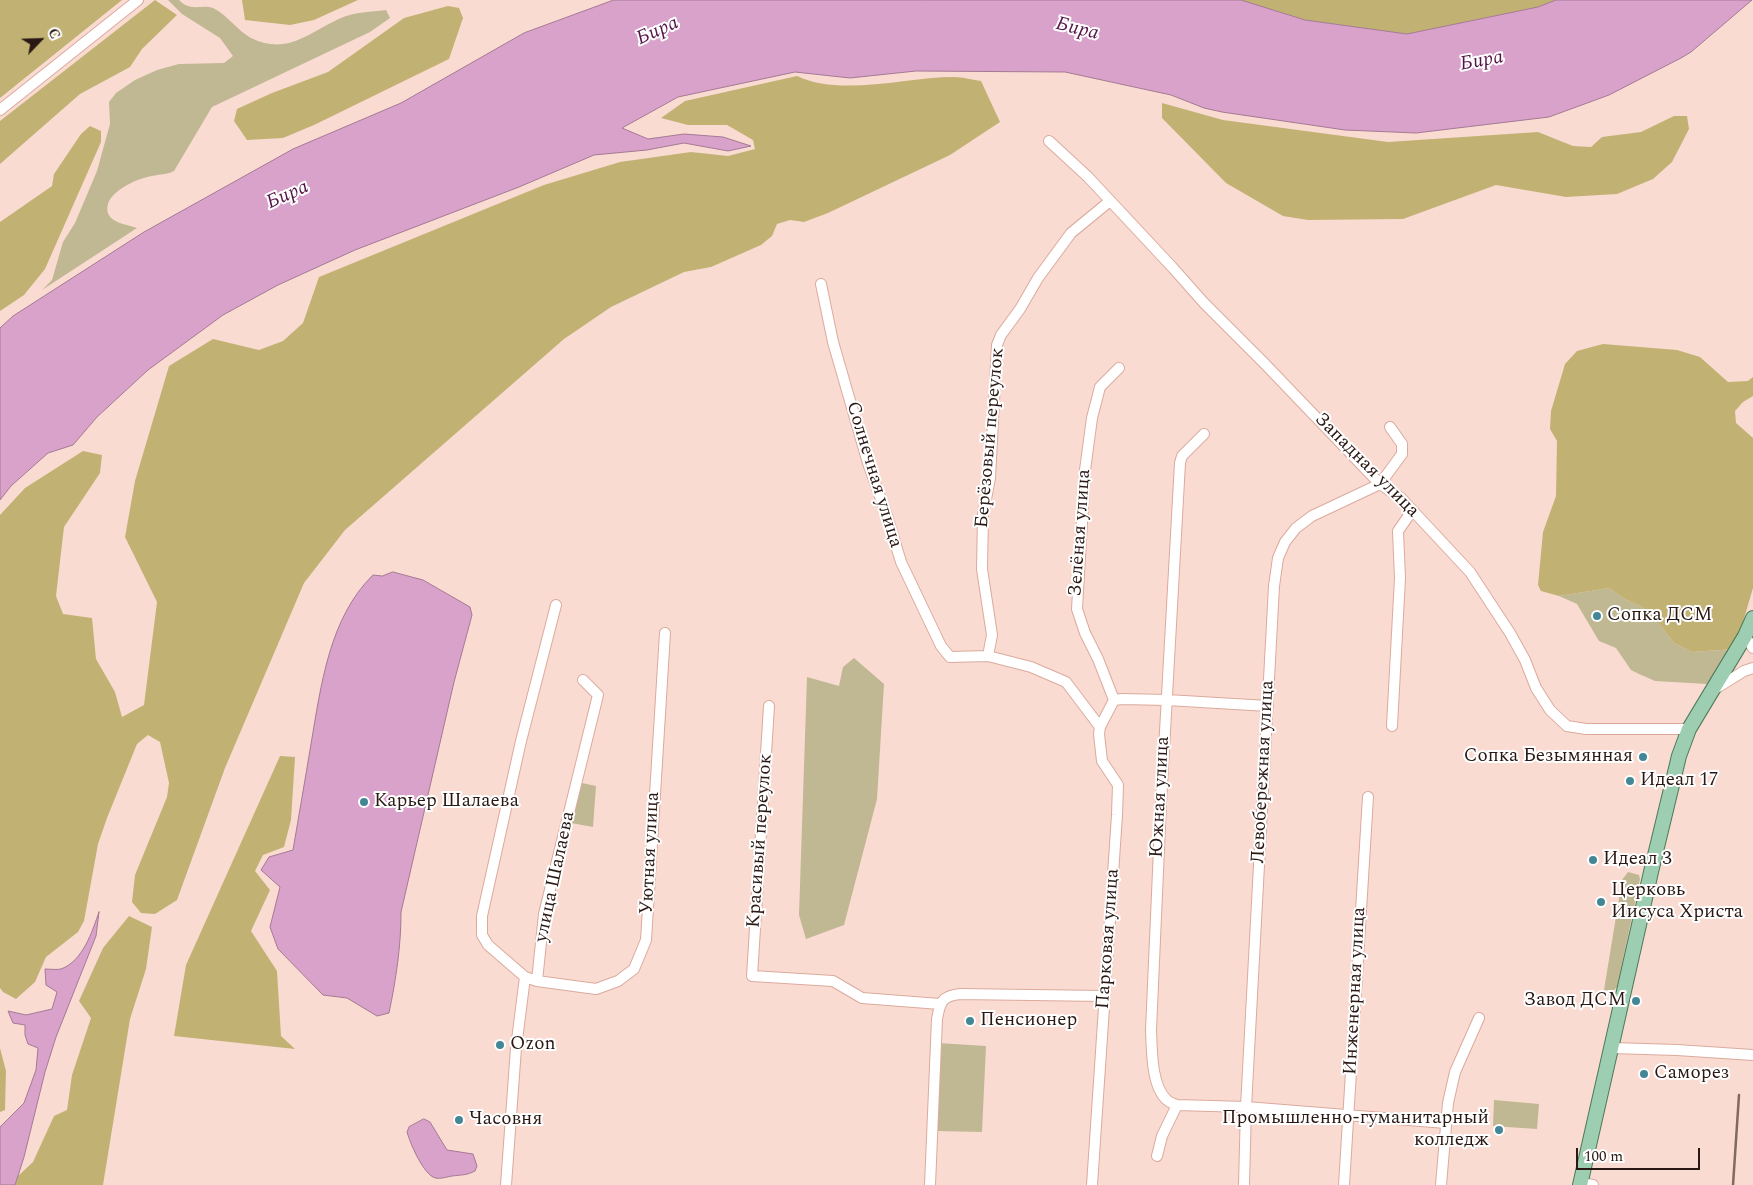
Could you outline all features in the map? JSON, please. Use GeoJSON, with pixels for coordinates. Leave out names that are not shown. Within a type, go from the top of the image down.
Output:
{"type":"FeatureCollection","features":[{"type":"Feature","properties":{"kind":"main road"},"geometry":{"type":"LineString","coordinates":[[1585,1184],[1612,1048],[1679,756],[1689,729],[1745,636],[1753,618]]}},
{"type":"Feature","properties":{"kind":"street"},"geometry":{"type":"LineString","coordinates":[[0,110],[138,0]]}},
{"type":"Feature","properties":{"kind":"street","name":"Западная улица"},"geometry":{"type":"LineString","coordinates":[[1049,141],[1088,177],[1204,303],[1266,364],[1380,484],[1400,498],[1470,572],[1510,633],[1525,660],[1536,688],[1550,710],[1567,726],[1586,729],[1689,729]]}},
{"type":"Feature","properties":{"kind":"street","name":"Берёзовый переулок"},"geometry":{"type":"LineString","coordinates":[[988,656],[992,635],[982,569],[983,515],[990,478],[997,345],[1001,334],[1071,233],[1110,200]]}},
{"type":"Feature","properties":{"kind":"street","name":"Солнечная улица"},"geometry":{"type":"LineString","coordinates":[[821,284],[833,342],[868,463],[887,516],[900,562],[941,646],[950,656],[988,656]]}},
{"type":"Feature","properties":{"kind":"street","name":"Зелёная улица"},"geometry":{"type":"LineString","coordinates":[[1114,700],[1098,658],[1085,633],[1077,609],[1085,470],[1092,418],[1100,387],[1119,368]]}},
{"type":"Feature","properties":{"kind":"street","name":"Левобережная улица"},"geometry":{"type":"LineString","coordinates":[[1244,1185],[1246,1107],[1274,586],[1278,558],[1296,528],[1312,516],[1380,484],[1402,454],[1402,444],[1390,427]]}},
{"type":"Feature","properties":{"kind":"street","name":"Южная улица"},"geometry":{"type":"LineString","coordinates":[[1177,1105],[1168,1101],[1162,1094],[1152,1059],[1151,1030],[1156,889],[1180,463],[1182,456],[1204,434]]}},
{"type":"Feature","properties":{"kind":"street"},"geometry":{"type":"LineString","coordinates":[[1392,726],[1400,578],[1398,531],[1412,511]]}},
{"type":"Feature","properties":{"kind":"street"},"geometry":{"type":"LineString","coordinates":[[538,981],[525,977],[488,945],[482,935],[482,916],[521,741],[556,605]]}},
{"type":"Feature","properties":{"kind":"street","name":"Уютная улица"},"geometry":{"type":"LineString","coordinates":[[538,981],[596,989],[618,981],[634,969],[646,940],[665,633]]}},
{"type":"Feature","properties":{"kind":"street"},"geometry":{"type":"LineString","coordinates":[[1745,636],[1753,648]]}},
{"type":"Feature","properties":{"kind":"street"},"geometry":{"type":"LineString","coordinates":[[988,656],[1031,668],[1066,682],[1100,727]]}},
{"type":"Feature","properties":{"kind":"street"},"geometry":{"type":"LineString","coordinates":[[1712,691],[1744,670],[1753,668]]}},
{"type":"Feature","properties":{"kind":"street","name":"улица Шалаева"},"geometry":{"type":"LineString","coordinates":[[538,981],[544,914],[598,695],[583,680]]}},
{"type":"Feature","properties":{"kind":"street"},"geometry":{"type":"LineString","coordinates":[[1114,700],[1167,700],[1268,706]]}},
{"type":"Feature","properties":{"kind":"street","name":"Парковая улица"},"geometry":{"type":"LineString","coordinates":[[1092,1185],[1118,785],[1102,761],[1099,734],[1100,727],[1114,700]]}},
{"type":"Feature","properties":{"kind":"street","name":"Красивый переулок"},"geometry":{"type":"LineString","coordinates":[[769,706],[752,976],[833,980],[862,998],[940,1004]]}},
{"type":"Feature","properties":{"kind":"street","name":"Инженерная улица"},"geometry":{"type":"LineString","coordinates":[[1344,1185],[1368,797]]}},
{"type":"Feature","properties":{"kind":"street"},"geometry":{"type":"LineString","coordinates":[[506,1185],[516,1048],[525,977]]}},
{"type":"Feature","properties":{"kind":"street"},"geometry":{"type":"LineString","coordinates":[[930,1185],[937,1019],[940,1004],[949,995],[960,994],[1104,996]]}},
{"type":"Feature","properties":{"kind":"street"},"geometry":{"type":"LineString","coordinates":[[1441,1185],[1448,1103],[1455,1072],[1479,1018]]}},
{"type":"Feature","properties":{"kind":"street"},"geometry":{"type":"LineString","coordinates":[[1612,1048],[1753,1055]]}},
{"type":"Feature","properties":{"kind":"street"},"geometry":{"type":"LineString","coordinates":[[1157,1156],[1162,1136],[1177,1105],[1246,1107],[1446,1123]]}},
{"type":"Feature","properties":{"kind":"shaded area"},"geometry":{"type":"Polygon","coordinates":[[[0,0],[122,0],[0,98],[0,0]]]}},
{"type":"Feature","properties":{"kind":"shaded area"},"geometry":{"type":"Polygon","coordinates":[[[155,0],[177,15],[142,49],[130,67],[80,94],[0,164],[0,121],[155,0]]]}},
{"type":"Feature","properties":{"kind":"shaded area"},"geometry":{"type":"Polygon","coordinates":[[[168,0],[179,0],[183,4],[192,7],[210,7],[215,9],[251,38],[264,43],[276,44],[298,40],[352,14],[386,10],[390,18],[370,32],[212,107],[174,171],[133,182],[110,199],[107,210],[109,215],[116,221],[137,228],[42,290],[52,280],[63,242],[75,223],[97,171],[110,124],[109,102],[116,93],[135,80],[157,70],[179,64],[224,63],[233,56],[220,38],[182,14],[168,0]]]}},
{"type":"Feature","properties":{"kind":"shaded area"},"geometry":{"type":"Polygon","coordinates":[[[242,0],[358,0],[314,20],[290,25],[245,20],[242,0]]]}},
{"type":"Feature","properties":{"kind":"shaded area"},"geometry":{"type":"Polygon","coordinates":[[[1241,0],[1556,0],[1538,7],[1407,34],[1305,20],[1241,0]]]}},
{"type":"Feature","properties":{"kind":"shaded area"},"geometry":{"type":"Polygon","coordinates":[[[448,6],[459,8],[463,18],[449,59],[314,125],[283,138],[247,140],[234,121],[237,109],[272,93],[328,72],[404,18],[448,6]]]}},
{"type":"Feature","properties":{"kind":"shaded area"},"geometry":{"type":"Polygon","coordinates":[[[797,76],[814,82],[853,86],[954,77],[981,81],[1000,122],[950,155],[828,213],[804,222],[790,220],[777,224],[772,236],[761,245],[711,267],[684,272],[611,307],[564,339],[345,530],[304,583],[225,768],[177,900],[155,914],[141,913],[132,902],[135,875],[167,797],[169,783],[160,742],[148,735],[137,744],[107,818],[98,844],[84,921],[78,932],[46,957],[35,982],[16,999],[3,992],[0,988],[0,515],[25,488],[83,451],[102,455],[100,473],[64,527],[56,596],[63,614],[92,618],[96,659],[115,692],[122,717],[144,705],[157,602],[125,537],[135,481],[169,366],[213,339],[259,350],[283,341],[303,323],[319,277],[544,185],[620,162],[691,152],[728,156],[755,149],[753,140],[727,125],[688,125],[661,118],[685,101],[797,76]]]}},
{"type":"Feature","properties":{"kind":"shaded area"},"geometry":{"type":"Polygon","coordinates":[[[1162,103],[1223,120],[1388,142],[1538,132],[1573,146],[1591,147],[1602,137],[1641,132],[1674,116],[1687,116],[1689,129],[1672,162],[1653,179],[1617,194],[1566,197],[1496,185],[1403,219],[1308,220],[1283,216],[1226,183],[1162,118],[1162,103]]]}},
{"type":"Feature","properties":{"kind":"shaded area"},"geometry":{"type":"Polygon","coordinates":[[[90,126],[101,131],[101,142],[45,269],[24,295],[0,311],[0,222],[52,186],[54,174],[81,134],[90,126]]]}},
{"type":"Feature","properties":{"kind":"shaded area"},"geometry":{"type":"Polygon","coordinates":[[[1603,344],[1677,350],[1700,357],[1728,382],[1748,381],[1753,377],[1753,396],[1743,402],[1735,411],[1736,423],[1753,438],[1753,588],[1735,649],[1692,652],[1674,643],[1651,613],[1609,588],[1559,596],[1541,591],[1538,585],[1543,532],[1556,496],[1557,441],[1550,429],[1551,411],[1565,364],[1577,351],[1603,344]]]}},
{"type":"Feature","properties":{"kind":"shaded area"},"geometry":{"type":"Polygon","coordinates":[[[1609,588],[1651,613],[1674,643],[1692,652],[1735,649],[1707,684],[1655,681],[1639,674],[1631,670],[1616,648],[1599,641],[1577,604],[1559,596],[1609,588]]]}},
{"type":"Feature","properties":{"kind":"shaded area"},"geometry":{"type":"Polygon","coordinates":[[[854,658],[884,684],[877,799],[844,925],[806,939],[799,915],[807,677],[839,686],[843,667],[854,658]]]}},
{"type":"Feature","properties":{"kind":"shaded area"},"geometry":{"type":"Polygon","coordinates":[[[280,756],[295,757],[291,820],[284,847],[263,855],[255,871],[270,890],[251,931],[277,971],[281,1036],[295,1049],[174,1036],[186,965],[280,756]]]}},
{"type":"Feature","properties":{"kind":"shaded area"},"geometry":{"type":"Polygon","coordinates":[[[582,783],[596,786],[593,827],[571,823],[582,783]]]}},
{"type":"Feature","properties":{"kind":"shaded area"},"geometry":{"type":"Polygon","coordinates":[[[1628,872],[1639,875],[1640,879],[1617,987],[1613,991],[1604,990],[1622,880],[1628,872]]]}},
{"type":"Feature","properties":{"kind":"shaded area"},"geometry":{"type":"Polygon","coordinates":[[[129,916],[152,927],[146,969],[130,1019],[103,1185],[15,1185],[17,1177],[33,1162],[54,1116],[67,1110],[72,1075],[91,1018],[79,1001],[103,948],[129,916]]]}},
{"type":"Feature","properties":{"kind":"shaded area"},"geometry":{"type":"Polygon","coordinates":[[[938,1043],[986,1046],[982,1132],[936,1131],[938,1043]]]}},
{"type":"Feature","properties":{"kind":"shaded area"},"geometry":{"type":"Polygon","coordinates":[[[0,1048],[6,1071],[5,1110],[0,1112],[0,1048]]]}},
{"type":"Feature","properties":{"kind":"shaded area"},"geometry":{"type":"Polygon","coordinates":[[[1494,1100],[1539,1104],[1537,1129],[1493,1126],[1494,1100]]]}},
{"type":"Feature","properties":{"kind":"water","name":"Бира"},"geometry":{"type":"Polygon","coordinates":[[[614,0],[1241,0],[1305,20],[1407,34],[1538,7],[1556,0],[1752,0],[1691,52],[1609,95],[1549,117],[1416,133],[1345,130],[1222,112],[1204,108],[1171,95],[1065,72],[916,71],[850,78],[795,72],[678,97],[622,128],[648,139],[684,134],[723,137],[751,146],[728,151],[684,143],[647,150],[594,155],[519,187],[355,250],[278,285],[223,315],[148,370],[97,417],[73,445],[48,453],[11,486],[0,500],[0,328],[13,316],[144,232],[293,149],[401,103],[524,33],[614,0]]]}},
{"type":"Feature","properties":{"kind":"water","name":"Карьер Шалаева"},"geometry":{"type":"Polygon","coordinates":[[[393,572],[423,580],[470,607],[472,615],[454,682],[401,912],[398,963],[389,1013],[377,1016],[347,998],[323,995],[278,949],[270,927],[280,887],[261,870],[269,857],[293,850],[323,676],[329,654],[346,611],[358,592],[373,575],[382,576],[393,572]]]}},
{"type":"Feature","properties":{"kind":"water"},"geometry":{"type":"Polygon","coordinates":[[[99,912],[96,936],[56,1037],[45,1072],[24,1157],[15,1185],[0,1185],[0,1127],[24,1103],[36,1070],[38,1048],[28,1044],[25,1035],[25,1025],[13,1023],[8,1011],[26,1015],[52,1009],[57,992],[46,985],[45,969],[61,969],[75,960],[86,945],[99,912]]]}},
{"type":"Feature","properties":{"kind":"water"},"geometry":{"type":"Polygon","coordinates":[[[424,1119],[430,1122],[447,1150],[473,1154],[477,1166],[475,1171],[440,1178],[435,1178],[429,1174],[417,1156],[407,1132],[409,1127],[424,1119]]]}},
{"type":"Feature","properties":{"kind":"railway"},"geometry":{"type":"LineString","coordinates":[[1733,1185],[1739,1095]]}},
{"type":"Feature","properties":{"kind":"place","name":"Сопка ДСМ"},"geometry":{"type":"Point","coordinates":[1597,616]}},
{"type":"Feature","properties":{"kind":"place","name":"Сопка Безымянная"},"geometry":{"type":"Point","coordinates":[1643,757]}},
{"type":"Feature","properties":{"kind":"place","name":"Идеал 17"},"geometry":{"type":"Point","coordinates":[1630,781]}},
{"type":"Feature","properties":{"kind":"place","name":"Карьер Шалаева"},"geometry":{"type":"Point","coordinates":[364,802]}},
{"type":"Feature","properties":{"kind":"place","name":"Идеал 3"},"geometry":{"type":"Point","coordinates":[1593,860]}},
{"type":"Feature","properties":{"kind":"place","name":"Церковь Иисуса Христа"},"geometry":{"type":"Point","coordinates":[1601,902]}},
{"type":"Feature","properties":{"kind":"place","name":"Завод ДСМ"},"geometry":{"type":"Point","coordinates":[1636,1001]}},
{"type":"Feature","properties":{"kind":"place","name":"Пенсионер"},"geometry":{"type":"Point","coordinates":[970,1021]}},
{"type":"Feature","properties":{"kind":"place","name":"Ozon"},"geometry":{"type":"Point","coordinates":[500,1045]}},
{"type":"Feature","properties":{"kind":"place","name":"Саморез"},"geometry":{"type":"Point","coordinates":[1644,1074]}},
{"type":"Feature","properties":{"kind":"place","name":"Часовня"},"geometry":{"type":"Point","coordinates":[459,1120]}},
{"type":"Feature","properties":{"kind":"place","name":"Промышленно-гуманитарный колледж"},"geometry":{"type":"Point","coordinates":[1499,1130]}}]}
